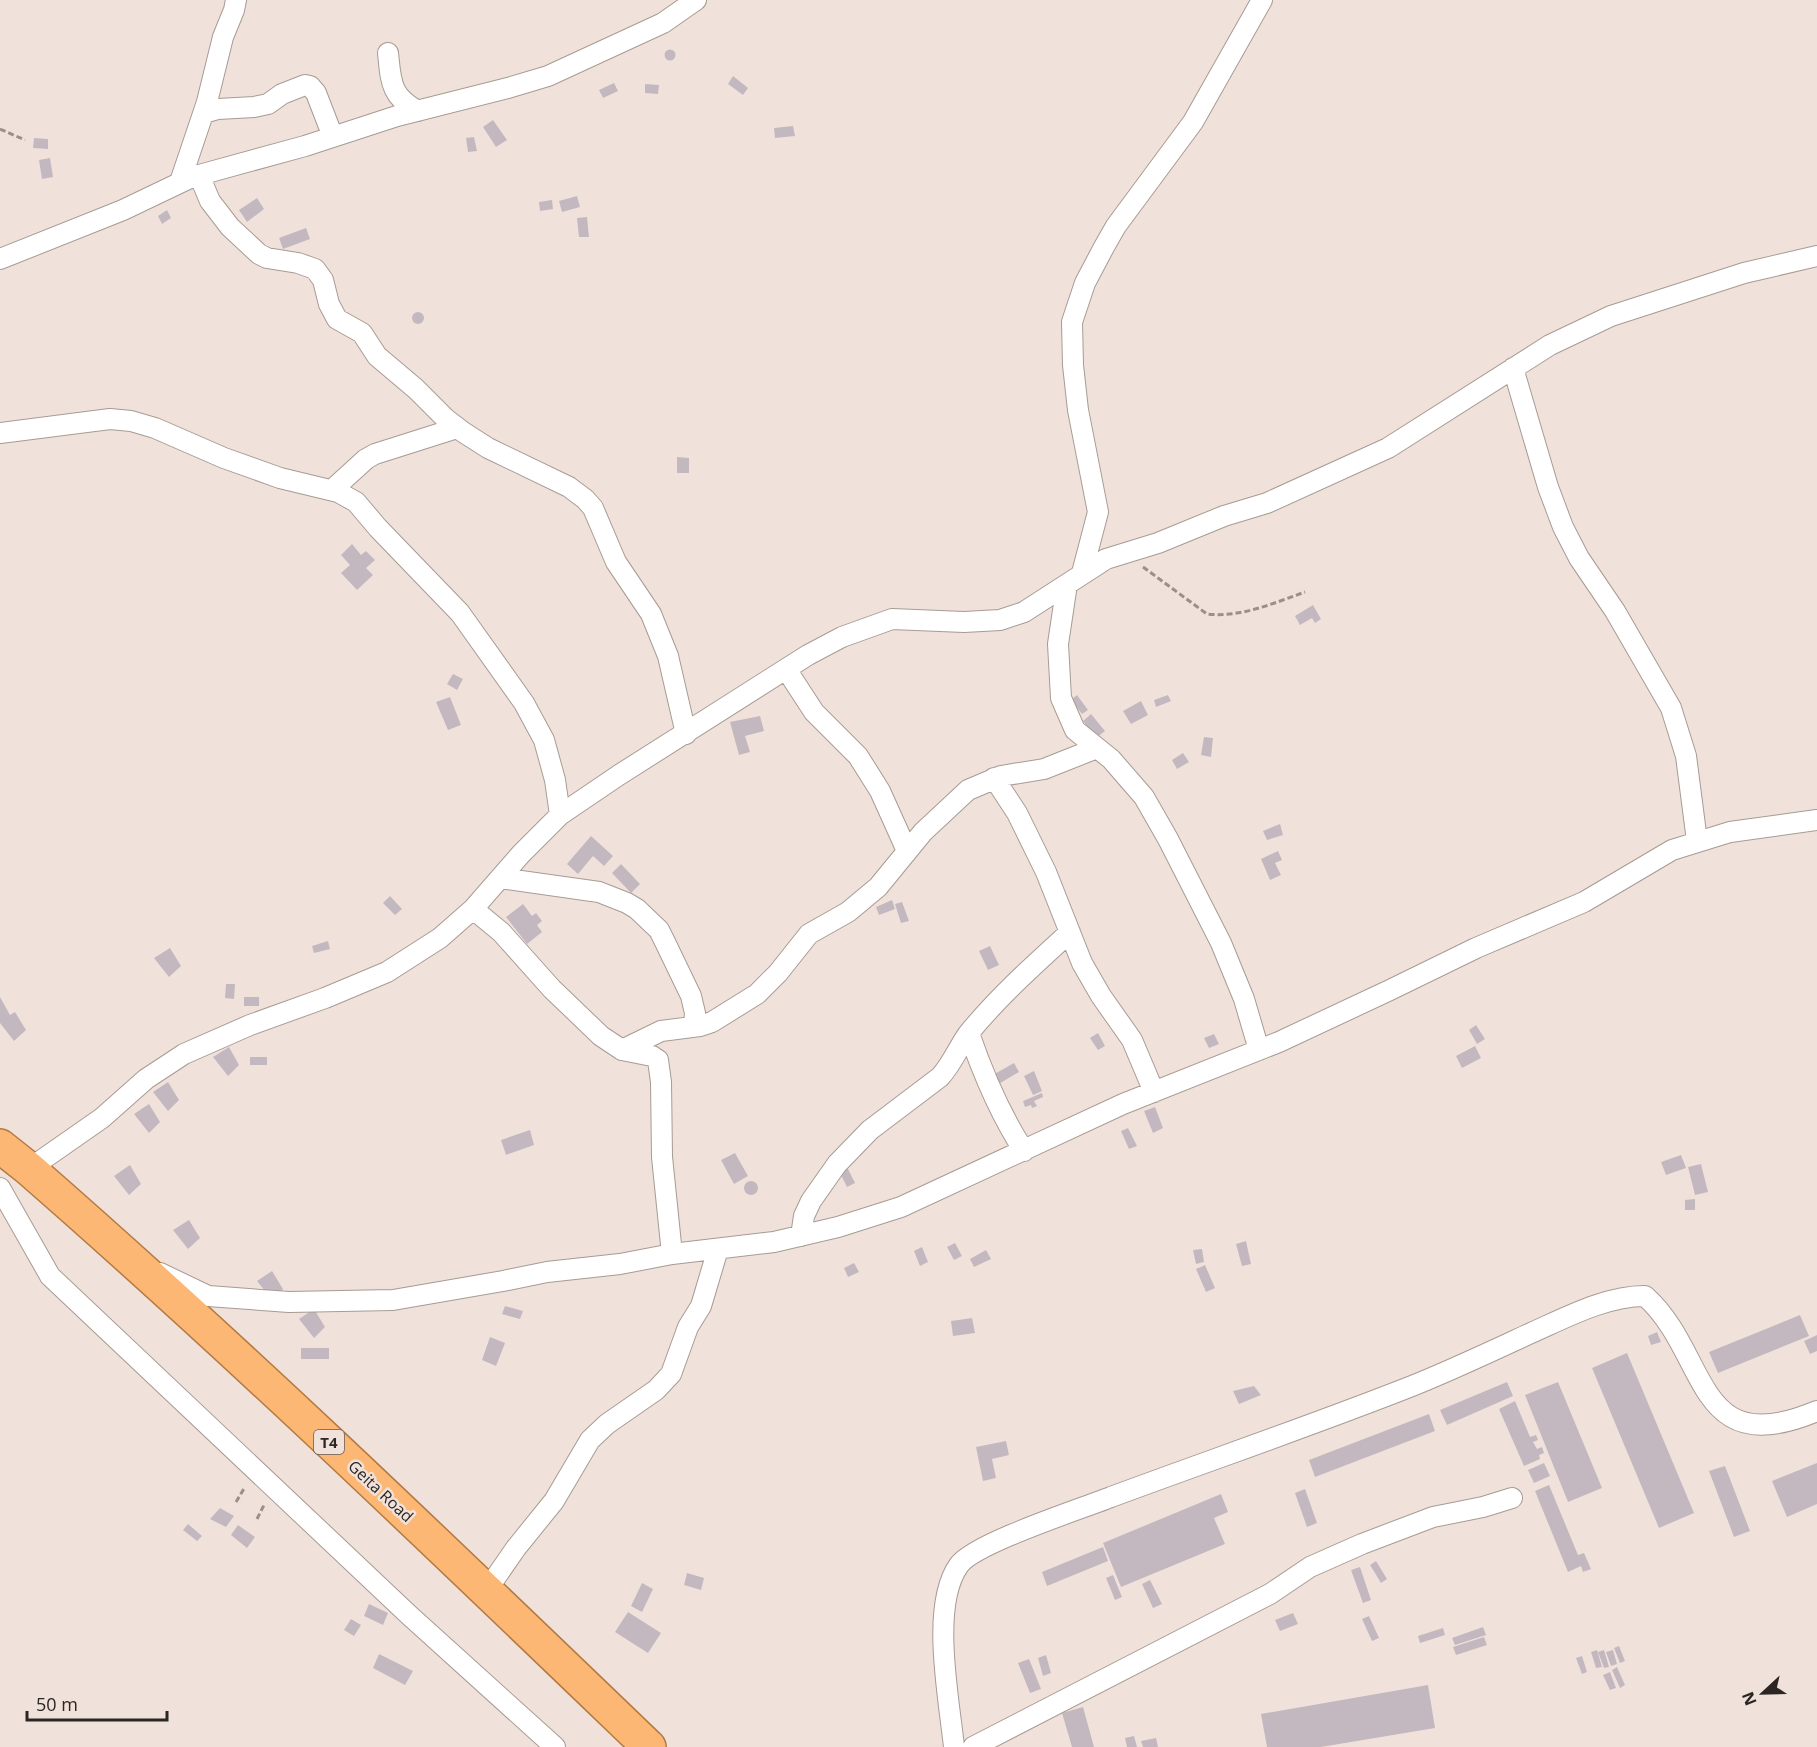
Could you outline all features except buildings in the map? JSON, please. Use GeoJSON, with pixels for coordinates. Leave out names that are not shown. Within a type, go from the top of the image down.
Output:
{"type":"FeatureCollection","features":[{"type":"Feature","properties":{"kind":"highway","name":"Geita Road"},"geometry":{"type":"LineString","coordinates":[[0,1146],[29,1169],[212,1332],[649,1747]]}},
{"type":"Feature","properties":{"kind":"street"},"geometry":{"type":"LineString","coordinates":[[180,182],[204,113],[223,37],[236,0]]}},
{"type":"Feature","properties":{"kind":"street"},"geometry":{"type":"LineString","coordinates":[[0,259],[123,210],[199,175],[418,111],[548,76],[663,23],[696,0]]}},
{"type":"Feature","properties":{"kind":"street"},"geometry":{"type":"LineString","coordinates":[[1259,1050],[1244,999],[1221,943],[1144,797],[1111,759],[1075,730],[1061,698],[1058,644],[1074,578],[1098,512],[1088,451],[1078,410],[1073,365],[1072,322],[1084,283],[1116,226],[1193,122],[1262,0]]}},
{"type":"Feature","properties":{"kind":"street"},"geometry":{"type":"LineString","coordinates":[[388,53],[395,93],[418,111]]}},
{"type":"Feature","properties":{"kind":"street"},"geometry":{"type":"LineString","coordinates":[[204,113],[218,109],[268,104],[282,94],[305,85],[310,86],[316,93],[333,137]]}},
{"type":"Feature","properties":{"kind":"street"},"geometry":{"type":"LineString","coordinates":[[199,175],[210,201],[230,227],[259,254],[267,258],[298,263],[315,269],[323,280],[329,304],[337,319],[362,333],[377,356],[457,428],[488,448],[569,487],[593,508],[609,549],[651,614],[668,656],[686,734]]}},
{"type":"Feature","properties":{"kind":"street"},"geometry":{"type":"LineString","coordinates":[[29,1169],[102,1118],[147,1079],[184,1054],[250,1025],[325,998],[387,972],[440,938],[473,909],[521,854],[560,815],[786,669],[842,637],[892,620],[964,622],[1000,620],[1024,612],[1106,559],[1158,543],[1224,516],[1267,503],[1388,448],[1550,345],[1611,316],[1744,273],[1817,256]]}},
{"type":"Feature","properties":{"kind":"street"},"geometry":{"type":"LineString","coordinates":[[1513,368],[1548,487],[1563,527],[1579,558],[1615,611],[1671,708],[1686,756],[1697,841]]}},
{"type":"Feature","properties":{"kind":"street"},"geometry":{"type":"LineString","coordinates":[[0,433],[110,419],[131,421],[155,428],[224,458],[280,478],[332,490],[356,502],[460,613],[524,703],[544,740],[555,780],[560,815]]}},
{"type":"Feature","properties":{"kind":"street"},"geometry":{"type":"LineString","coordinates":[[332,490],[366,459],[384,450],[457,428]]}},
{"type":"Feature","properties":{"kind":"street"},"geometry":{"type":"LineString","coordinates":[[786,669],[814,712],[858,756],[880,790],[907,851]]}},
{"type":"Feature","properties":{"kind":"street"},"geometry":{"type":"LineString","coordinates":[[622,1050],[661,1031],[712,1022],[757,994],[778,973],[809,934],[848,912],[878,887],[923,832],[968,790],[994,778],[1044,769],[1097,748]]}},
{"type":"Feature","properties":{"kind":"street"},"geometry":{"type":"LineString","coordinates":[[994,778],[1017,813],[1037,854],[1092,981],[1132,1040],[1154,1092]]}},
{"type":"Feature","properties":{"kind":"street"},"geometry":{"type":"LineString","coordinates":[[133,1261],[208,1296],[289,1302],[393,1300],[548,1272],[774,1242],[838,1227],[901,1207],[1123,1104],[1259,1050],[1476,948],[1584,902],[1672,850],[1730,832],[1817,820]]}},
{"type":"Feature","properties":{"kind":"street"},"geometry":{"type":"LineString","coordinates":[[500,878],[577,891],[598,892],[637,909],[659,930],[665,942],[691,996],[695,1013],[694,1026]]}},
{"type":"Feature","properties":{"kind":"street"},"geometry":{"type":"LineString","coordinates":[[473,909],[490,921],[552,989],[601,1036],[622,1050],[652,1056],[658,1060],[661,1082],[662,1157],[672,1254]]}},
{"type":"Feature","properties":{"kind":"street"},"geometry":{"type":"LineString","coordinates":[[801,1236],[804,1216],[811,1201],[837,1164],[870,1130],[940,1077],[949,1067],[969,1033],[1022,976],[1070,932]]}},
{"type":"Feature","properties":{"kind":"street"},"geometry":{"type":"LineString","coordinates":[[969,1033],[995,1101],[1005,1122],[1024,1151]]}},
{"type":"Feature","properties":{"kind":"street"},"geometry":{"type":"LineString","coordinates":[[0,1188],[50,1276],[409,1615],[555,1747]]}},
{"type":"Feature","properties":{"kind":"street"},"geometry":{"type":"LineString","coordinates":[[480,1585],[489,1587],[516,1548],[554,1501],[573,1465],[590,1440],[607,1424],[656,1390],[671,1374],[688,1327],[701,1306],[718,1249]]}},
{"type":"Feature","properties":{"kind":"street"},"geometry":{"type":"LineString","coordinates":[[954,1747],[943,1614],[948,1583],[960,1563],[978,1549],[1404,1389],[1566,1318],[1627,1296],[1645,1296],[1657,1307],[1676,1335],[1705,1390],[1725,1415],[1753,1424],[1781,1424],[1817,1412]]}},
{"type":"Feature","properties":{"kind":"street"},"geometry":{"type":"LineString","coordinates":[[973,1747],[1270,1594],[1310,1567],[1433,1517],[1483,1507],[1512,1498]]}},
{"type":"Feature","properties":{"kind":"path"},"geometry":{"type":"LineString","coordinates":[[0,129],[25,140]]}},
{"type":"Feature","properties":{"kind":"path"},"geometry":{"type":"LineString","coordinates":[[1125,553],[1207,614],[1218,616],[1246,611],[1305,592]]}}]}
